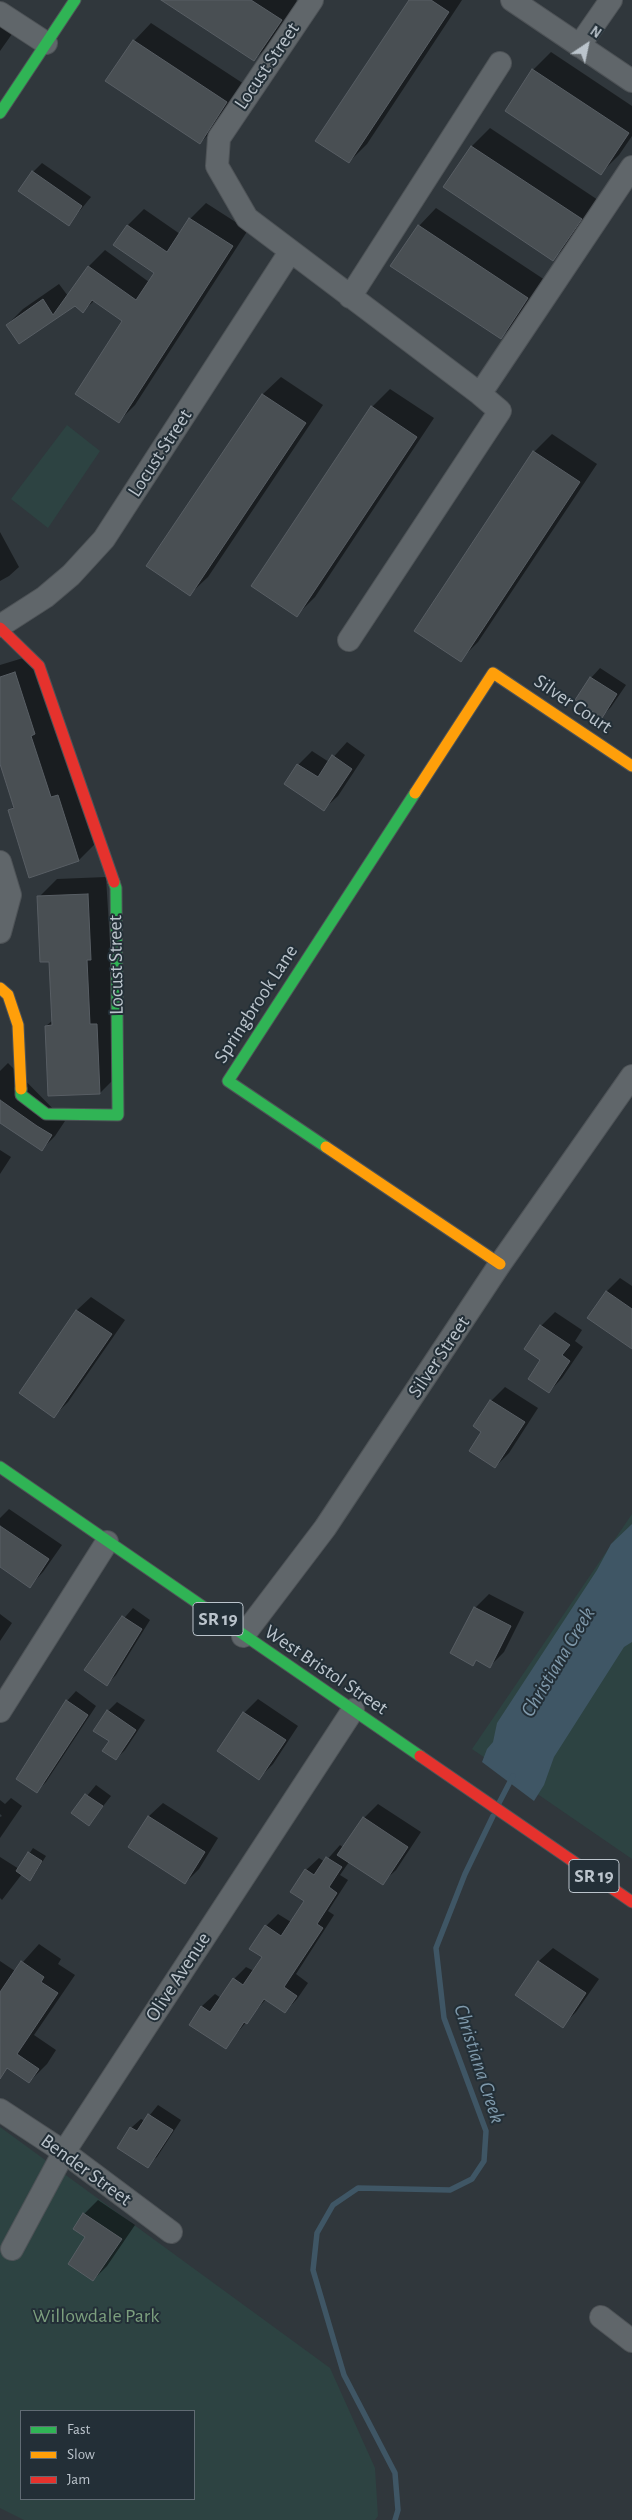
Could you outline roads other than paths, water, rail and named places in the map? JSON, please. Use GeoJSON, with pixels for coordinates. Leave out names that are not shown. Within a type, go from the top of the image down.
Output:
{"type":"FeatureCollection","features":[{"type":"Feature","properties":{"kind":"street"},"geometry":{"type":"LineString","coordinates":[[0,113],[75,0]]}},
{"type":"Feature","properties":{"kind":"street","name":"Locust Street"},"geometry":{"type":"LineString","coordinates":[[312,0],[219,138],[217,166],[247,218],[500,411],[349,640]]}},
{"type":"Feature","properties":{"kind":"street"},"geometry":{"type":"LineString","coordinates":[[512,0],[632,81]]}},
{"type":"Feature","properties":{"kind":"street"},"geometry":{"type":"LineString","coordinates":[[580,46],[610,0]]}},
{"type":"Feature","properties":{"kind":"street"},"geometry":{"type":"LineString","coordinates":[[0,13],[46,43]]}},
{"type":"Feature","properties":{"kind":"street"},"geometry":{"type":"LineString","coordinates":[[350,297],[500,63]]}},
{"type":"Feature","properties":{"kind":"street"},"geometry":{"type":"LineString","coordinates":[[480,394],[632,167]]}},
{"type":"Feature","properties":{"kind":"street","name":"Locust Street"},"geometry":{"type":"LineString","coordinates":[[0,988],[8,995],[18,1025],[21,1095],[46,1114],[118,1115],[116,888],[39,666],[0,627],[45,597],[72,575],[104,539],[290,252]]}},
{"type":"Feature","properties":{"kind":"street","name":"Silver Court"},"geometry":{"type":"LineString","coordinates":[[493,673],[632,766]]}},
{"type":"Feature","properties":{"kind":"street","name":"Springbrook Lane"},"geometry":{"type":"LineString","coordinates":[[493,673],[228,1080],[500,1264]]}},
{"type":"Feature","properties":{"kind":"street"},"geometry":{"type":"LineString","coordinates":[[0,862],[10,895],[0,932]]}},
{"type":"Feature","properties":{"kind":"street","name":"Silver Street"},"geometry":{"type":"LineString","coordinates":[[243,1636],[325,1528],[500,1264],[632,1076]]}},
{"type":"Feature","properties":{"kind":"street","name":"West Bristol Street"},"geometry":{"type":"LineString","coordinates":[[0,1467],[632,1902]]}},
{"type":"Feature","properties":{"kind":"street"},"geometry":{"type":"LineString","coordinates":[[0,1711],[107,1542]]}},
{"type":"Feature","properties":{"kind":"street","name":"Olive Avenue"},"geometry":{"type":"LineString","coordinates":[[12,2249],[64,2152],[353,1710]]}},
{"type":"Feature","properties":{"kind":"street","name":"Bender Street"},"geometry":{"type":"LineString","coordinates":[[0,2110],[64,2152],[172,2232]]}},
{"type":"Feature","properties":{"kind":"street"},"geometry":{"type":"LineString","coordinates":[[601,2317],[632,2341]]}},
{"type":"Feature","properties":{"kind":"water"},"geometry":{"type":"Polygon","coordinates":[[[632,1524],[632,1642],[624,1647],[554,1757],[544,1785],[534,1801],[482,1762],[487,1749],[493,1742],[497,1723],[597,1570],[611,1544],[632,1524]]]}},
{"type":"Feature","properties":{"kind":"waterway","name":"Christiana Creek"},"geometry":{"type":"LineString","coordinates":[[499,1803],[513,1776]]}},
{"type":"Feature","properties":{"kind":"waterway","name":"Christiana Creek"},"geometry":{"type":"LineString","coordinates":[[395,2520],[398,2510],[395,2473],[344,2375],[313,2270],[317,2233],[333,2205],[358,2188],[450,2190],[472,2179],[484,2161],[486,2131],[444,2018],[436,1948],[465,1874],[493,1816]]}},
{"type":"Feature","properties":{"kind":"park label","name":"Willowdale Park"},"geometry":{"type":"Point","coordinates":[96,2316]}}]}
